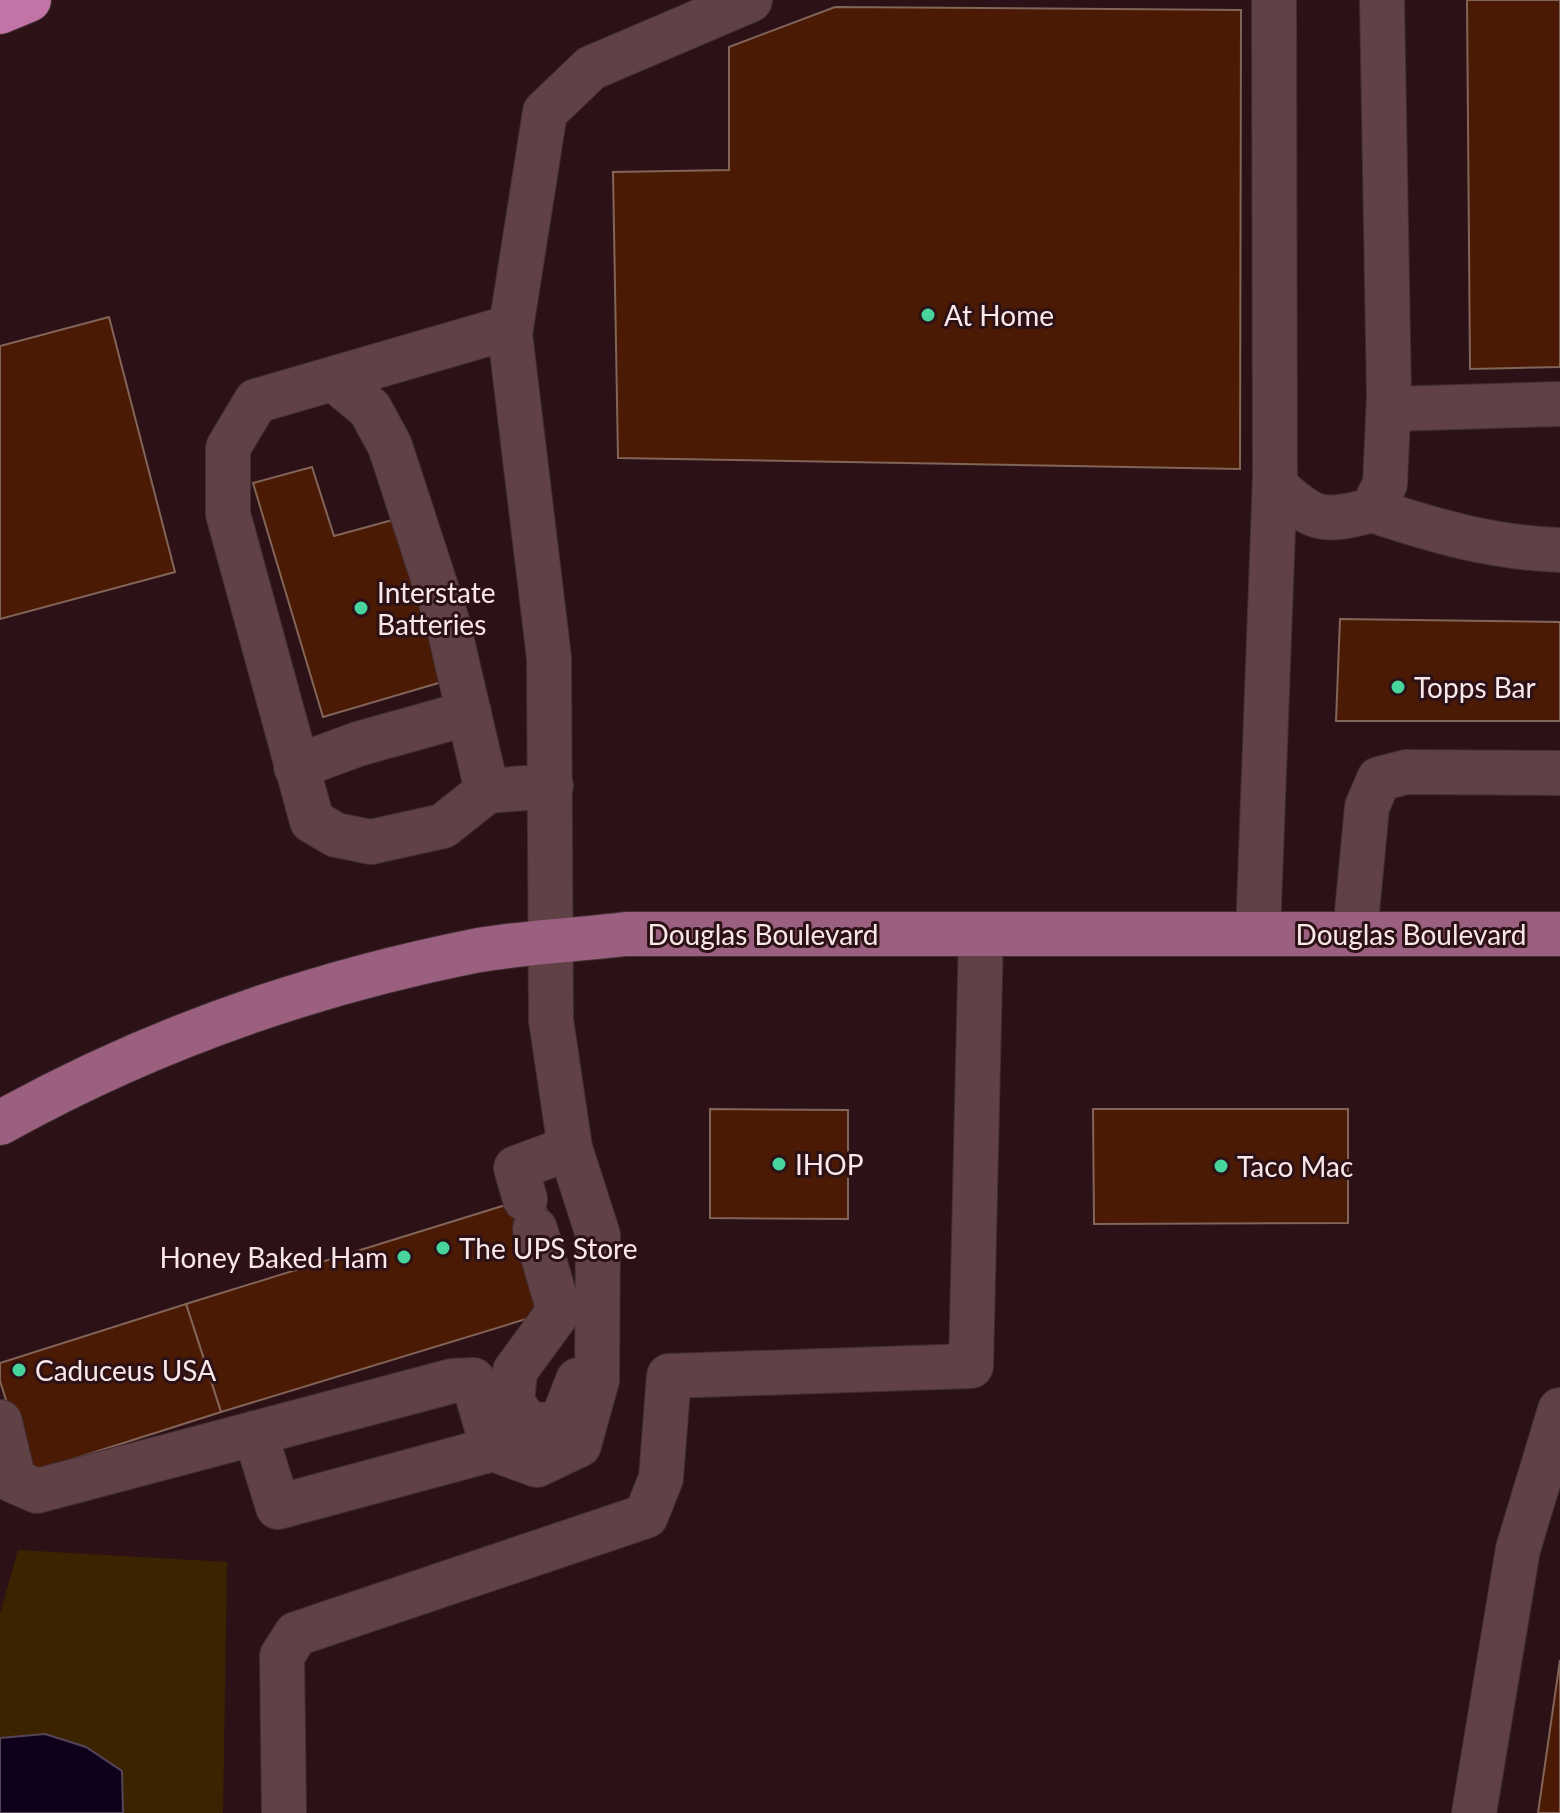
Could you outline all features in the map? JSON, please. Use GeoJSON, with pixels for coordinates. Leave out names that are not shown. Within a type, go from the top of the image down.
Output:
{"type":"FeatureCollection","features":[{"type":"Feature","properties":{"kind":"highway"},"geometry":{"type":"LineString","coordinates":[[0,12],[29,0]]}},
{"type":"Feature","properties":{"kind":"main road","name":"Douglas Boulevard"},"geometry":{"type":"LineString","coordinates":[[0,1123],[50,1095],[177,1037],[348,980],[477,951],[626,934],[1560,934]]}},
{"type":"Feature","properties":{"kind":"lane"},"geometry":{"type":"LineString","coordinates":[[560,1153],[516,1168],[559,1311],[515,1371],[512,1403],[529,1425],[561,1424],[578,1385],[579,1245],[560,1153],[551,1020],[554,942],[549,658],[511,327],[545,112],[591,68],[750,0]]}},
{"type":"Feature","properties":{"kind":"lane"},"geometry":{"type":"LineString","coordinates":[[1274,0],[1275,486],[1306,513],[1336,520],[1372,510],[1443,534],[1521,549],[1560,550]]}},
{"type":"Feature","properties":{"kind":"lane"},"geometry":{"type":"LineString","coordinates":[[1372,510],[1385,484],[1389,409],[1382,0]]}},
{"type":"Feature","properties":{"kind":"lane"},"geometry":{"type":"LineString","coordinates":[[511,327],[256,401],[228,448],[228,514],[312,821],[336,835],[371,842],[443,826],[487,791],[551,786]]}},
{"type":"Feature","properties":{"kind":"lane"},"geometry":{"type":"LineString","coordinates":[[334,379],[370,409],[390,446],[448,624],[487,791]]}},
{"type":"Feature","properties":{"kind":"lane"},"geometry":{"type":"LineString","coordinates":[[1389,409],[1560,404]]}},
{"type":"Feature","properties":{"kind":"lane"},"geometry":{"type":"LineString","coordinates":[[1258,933],[1275,477]]}},
{"type":"Feature","properties":{"kind":"lane"},"geometry":{"type":"LineString","coordinates":[[296,767],[358,744],[469,713]]}},
{"type":"Feature","properties":{"kind":"lane"},"geometry":{"type":"LineString","coordinates":[[1355,933],[1367,807],[1379,779],[1406,772],[1560,773]]}},
{"type":"Feature","properties":{"kind":"lane"},"geometry":{"type":"LineString","coordinates":[[284,1813],[282,1656],[296,1634],[646,1516],[661,1478],[669,1376],[971,1366],[981,934]]}},
{"type":"Feature","properties":{"kind":"lane"},"geometry":{"type":"LineString","coordinates":[[255,1433],[278,1507],[493,1449],[537,1465],[579,1445],[597,1380],[598,1235],[560,1153]]}},
{"type":"Feature","properties":{"kind":"lane"},"geometry":{"type":"LineString","coordinates":[[0,1422],[14,1481],[37,1491],[452,1381],[473,1380],[493,1449]]}},
{"type":"Feature","properties":{"kind":"lane"},"geometry":{"type":"LineString","coordinates":[[1474,1813],[1518,1549],[1560,1410]]}},
{"type":"Feature","properties":{"kind":"shaded area"},"geometry":{"type":"Polygon","coordinates":[[[18,1550],[227,1562],[223,1813],[0,1813],[0,1614],[18,1550]]]}},
{"type":"Feature","properties":{"kind":"shaded area"},"geometry":{"type":"Polygon","coordinates":[[[45,1734],[86,1747],[122,1771],[123,1813],[0,1813],[0,1738],[45,1734]]]}},
{"type":"Feature","properties":{"kind":"building"},"geometry":{"type":"Polygon","coordinates":[[[1467,0],[1560,0],[1560,367],[1470,369],[1467,0]]]}},
{"type":"Feature","properties":{"kind":"building","name":"At Home"},"geometry":{"type":"Polygon","coordinates":[[[835,7],[1241,10],[1240,469],[618,458],[613,172],[729,170],[729,47],[835,7]]]}},
{"type":"Feature","properties":{"kind":"building"},"geometry":{"type":"Polygon","coordinates":[[[109,317],[175,572],[0,619],[0,346],[109,317]]]}},
{"type":"Feature","properties":{"kind":"building","name":"Interstate Batteries"},"geometry":{"type":"Polygon","coordinates":[[[312,467],[334,536],[407,516],[452,679],[323,717],[253,483],[312,467]]]}},
{"type":"Feature","properties":{"kind":"building"},"geometry":{"type":"Polygon","coordinates":[[[1340,619],[1560,622],[1560,721],[1336,721],[1340,619]]]}},
{"type":"Feature","properties":{"kind":"building","name":"IHOP"},"geometry":{"type":"Polygon","coordinates":[[[710,1109],[848,1110],[848,1219],[710,1218],[710,1109]]]}},
{"type":"Feature","properties":{"kind":"building","name":"Taco Mac"},"geometry":{"type":"Polygon","coordinates":[[[1093,1109],[1348,1109],[1348,1223],[1094,1224],[1093,1109]]]}},
{"type":"Feature","properties":{"kind":"building"},"geometry":{"type":"Polygon","coordinates":[[[541,1194],[551,1224],[546,1313],[221,1412],[186,1304],[541,1194]]]}},
{"type":"Feature","properties":{"kind":"building"},"geometry":{"type":"Polygon","coordinates":[[[186,1304],[221,1412],[29,1473],[0,1381],[0,1363],[186,1304]]]}},
{"type":"Feature","properties":{"kind":"building"},"geometry":{"type":"Polygon","coordinates":[[[1560,1660],[1560,1813],[1538,1813],[1560,1660]]]}},
{"type":"Feature","properties":{"kind":"place","name":"At Home"},"geometry":{"type":"Point","coordinates":[928,315]}},
{"type":"Feature","properties":{"kind":"place","name":"Interstate Batteries"},"geometry":{"type":"Point","coordinates":[361,608]}},
{"type":"Feature","properties":{"kind":"place","name":"Topps Bar"},"geometry":{"type":"Point","coordinates":[1398,687]}},
{"type":"Feature","properties":{"kind":"place","name":"IHOP"},"geometry":{"type":"Point","coordinates":[779,1164]}},
{"type":"Feature","properties":{"kind":"place","name":"Taco Mac"},"geometry":{"type":"Point","coordinates":[1221,1166]}},
{"type":"Feature","properties":{"kind":"place","name":"The UPS Store"},"geometry":{"type":"Point","coordinates":[443,1248]}},
{"type":"Feature","properties":{"kind":"place","name":"Honey Baked Ham"},"geometry":{"type":"Point","coordinates":[404,1257]}},
{"type":"Feature","properties":{"kind":"place","name":"Caduceus USA"},"geometry":{"type":"Point","coordinates":[19,1370]}}]}
